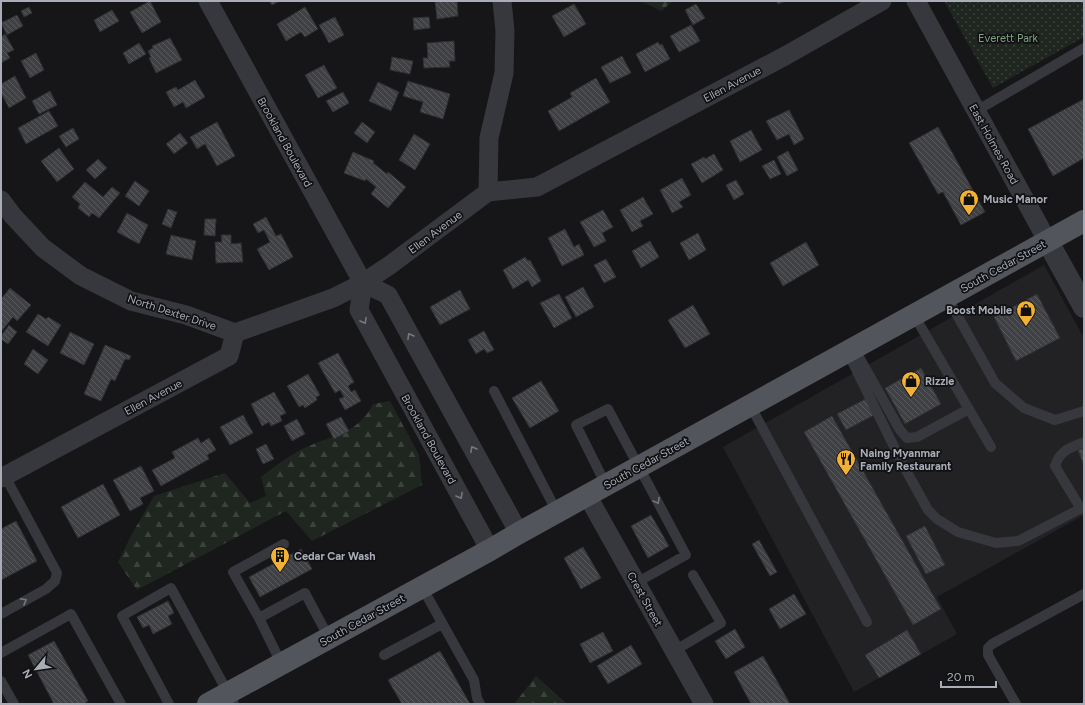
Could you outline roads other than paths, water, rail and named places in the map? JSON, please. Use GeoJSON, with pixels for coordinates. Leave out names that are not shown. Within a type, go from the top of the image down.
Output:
{"type":"FeatureCollection","features":[{"type":"Feature","properties":{"kind":"main road","name":"South Cedar Street"},"geometry":{"type":"LineString","coordinates":[[208,704],[231,698],[281,664],[1084,222]]}},
{"type":"Feature","properties":{"kind":"street","name":"Brookland Boulevard"},"geometry":{"type":"LineString","coordinates":[[208,1],[363,283],[359,310],[490,550]]}},
{"type":"Feature","properties":{"kind":"street"},"geometry":{"type":"LineString","coordinates":[[488,192],[489,138],[504,73],[505,31],[502,1]]}},
{"type":"Feature","properties":{"kind":"street","name":"Ellen Avenue"},"geometry":{"type":"LineString","coordinates":[[3,477],[229,356],[235,333],[333,298],[363,283],[390,265],[488,192],[537,187],[784,56],[882,1]]}},
{"type":"Feature","properties":{"kind":"street","name":"East Holmes Road"},"geometry":{"type":"LineString","coordinates":[[916,1],[1084,307]]}},
{"type":"Feature","properties":{"kind":"street","name":"North Dexter Drive"},"geometry":{"type":"LineString","coordinates":[[1,200],[13,216],[42,248],[81,276],[131,301],[186,315],[235,333]]}},
{"type":"Feature","properties":{"kind":"street"},"geometry":{"type":"LineString","coordinates":[[363,283],[388,295],[519,533]]}},
{"type":"Feature","properties":{"kind":"street","name":"Crest Street"},"geometry":{"type":"LineString","coordinates":[[596,490],[636,583],[704,704]]}},
{"type":"Feature","properties":{"kind":"lane"},"geometry":{"type":"LineString","coordinates":[[976,111],[1084,48]]}},
{"type":"Feature","properties":{"kind":"lane"},"geometry":{"type":"LineString","coordinates":[[947,297],[995,383],[1024,408],[1056,420],[1084,411]]}},
{"type":"Feature","properties":{"kind":"lane"},"geometry":{"type":"LineString","coordinates":[[914,315],[991,447]]}},
{"type":"Feature","properties":{"kind":"lane"},"geometry":{"type":"LineString","coordinates":[[850,350],[900,430],[907,438],[917,437],[969,409]]}},
{"type":"Feature","properties":{"kind":"lane"},"geometry":{"type":"LineString","coordinates":[[850,350],[903,465],[928,510],[938,519],[958,532],[996,543],[1018,541],[1082,508],[1056,466],[1058,458],[1063,452],[1084,442]]}},
{"type":"Feature","properties":{"kind":"lane"},"geometry":{"type":"LineString","coordinates":[[494,391],[557,512]]}},
{"type":"Feature","properties":{"kind":"lane"},"geometry":{"type":"LineString","coordinates":[[750,405],[867,622]]}},
{"type":"Feature","properties":{"kind":"lane"},"geometry":{"type":"LineString","coordinates":[[596,490],[576,425],[608,409],[686,555],[636,583]]}},
{"type":"Feature","properties":{"kind":"lane"},"geometry":{"type":"LineString","coordinates":[[1,614],[46,589],[55,581],[57,572],[3,477]]}},
{"type":"Feature","properties":{"kind":"lane"},"geometry":{"type":"LineString","coordinates":[[281,664],[259,618],[233,572],[284,544]]}},
{"type":"Feature","properties":{"kind":"lane"},"geometry":{"type":"LineString","coordinates":[[674,651],[721,624],[694,575]]}},
{"type":"Feature","properties":{"kind":"lane"},"geometry":{"type":"LineString","coordinates":[[422,587],[474,680],[477,698],[480,704]]}},
{"type":"Feature","properties":{"kind":"lane"},"geometry":{"type":"LineString","coordinates":[[169,704],[122,616],[171,588],[231,698]]}},
{"type":"Feature","properties":{"kind":"lane"},"geometry":{"type":"LineString","coordinates":[[259,618],[305,593],[329,638]]}},
{"type":"Feature","properties":{"kind":"lane"},"geometry":{"type":"LineString","coordinates":[[1016,704],[988,656],[988,648],[1084,594]]}},
{"type":"Feature","properties":{"kind":"lane"},"geometry":{"type":"LineString","coordinates":[[1,653],[71,614],[121,704]]}},
{"type":"Feature","properties":{"kind":"lane"},"geometry":{"type":"LineString","coordinates":[[384,655],[442,624]]}},
{"type":"Feature","properties":{"kind":"lane"},"geometry":{"type":"LineString","coordinates":[[1,681],[14,704]]}},
{"type":"Feature","properties":{"kind":"place","name":"Music Manor"},"geometry":{"type":"Point","coordinates":[969,216]}},
{"type":"Feature","properties":{"kind":"place","name":"Boost Mobile"},"geometry":{"type":"Point","coordinates":[1026,327]}},
{"type":"Feature","properties":{"kind":"place","name":"Rizzle"},"geometry":{"type":"Point","coordinates":[911,398]}},
{"type":"Feature","properties":{"kind":"place","name":"Naing Myanmar Family Restaurant"},"geometry":{"type":"Point","coordinates":[846,476]}},
{"type":"Feature","properties":{"kind":"place","name":"Cedar Car Wash"},"geometry":{"type":"Point","coordinates":[280,573]}},
{"type":"Feature","properties":{"kind":"park label","name":"Everett Park"},"geometry":{"type":"Point","coordinates":[1008,38]}}]}
